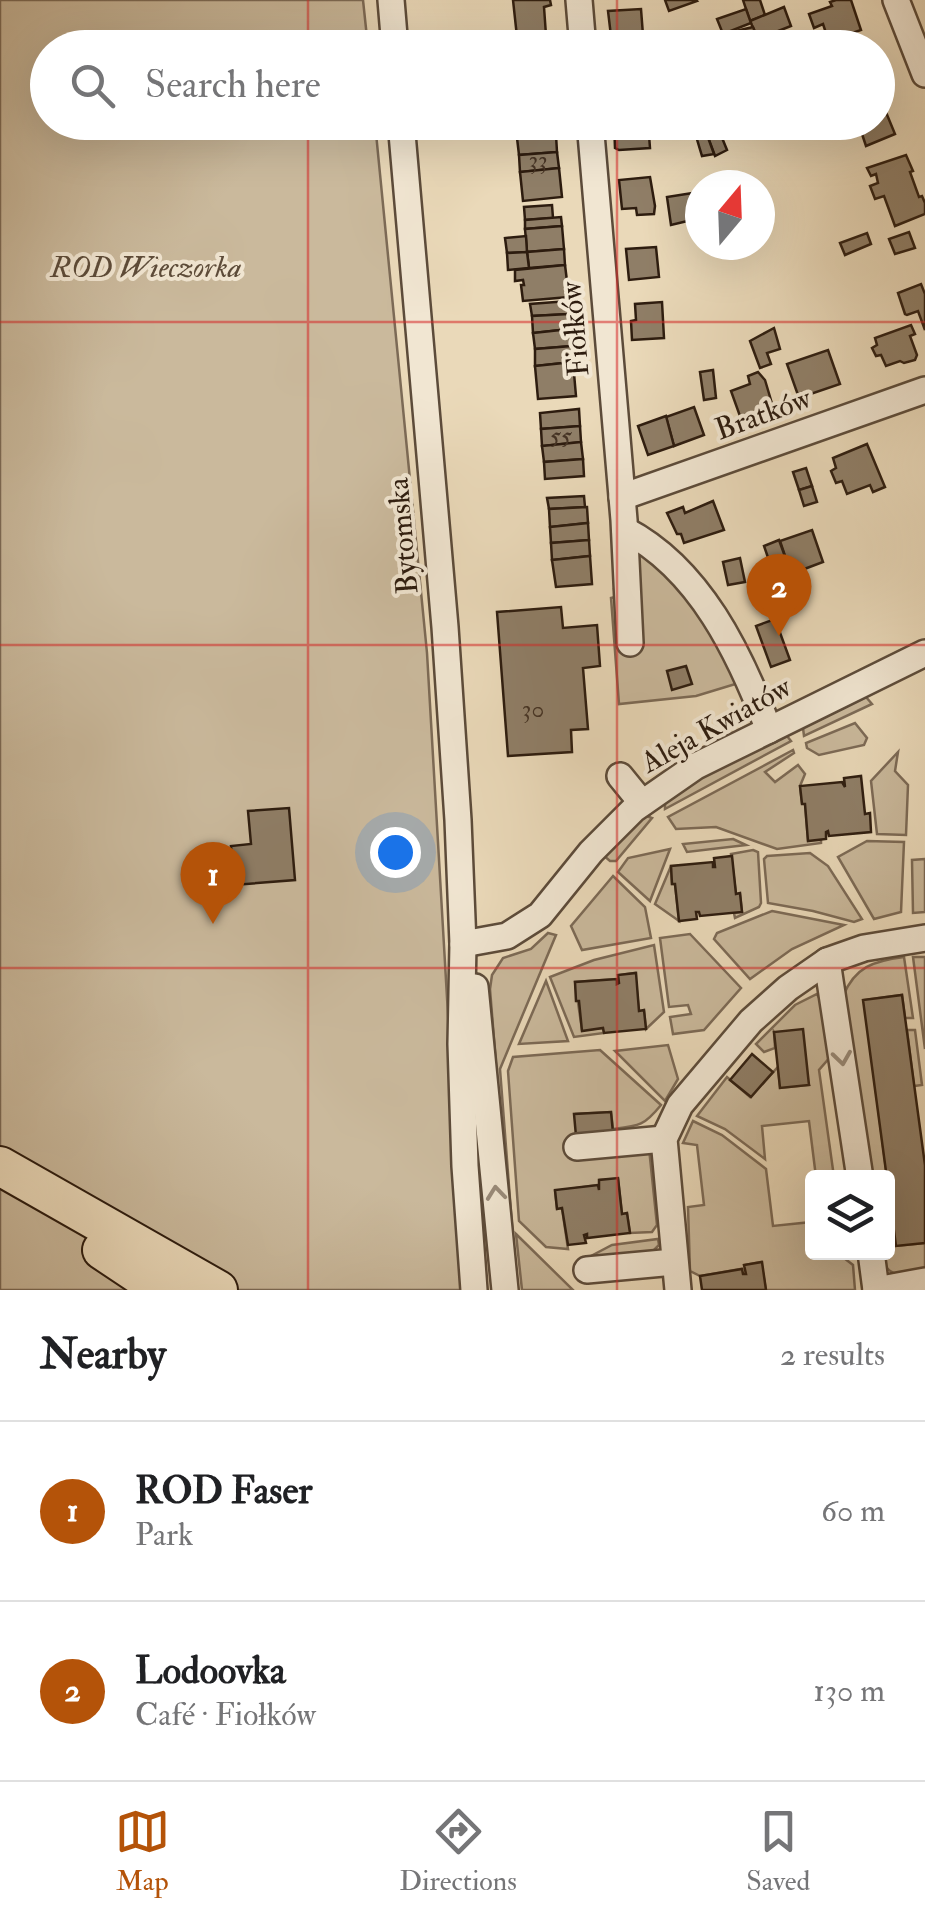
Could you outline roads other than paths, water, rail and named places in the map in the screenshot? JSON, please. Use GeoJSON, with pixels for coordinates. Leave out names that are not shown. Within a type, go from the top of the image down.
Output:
{"type":"FeatureCollection","features":[{"type":"Feature","properties":{"kind":"highway"},"geometry":{"type":"LineString","coordinates":[[0,1166],[218,1290]]}},
{"type":"Feature","properties":{"kind":"highway"},"geometry":{"type":"LineString","coordinates":[[0,1180],[162,1290]]}},
{"type":"Feature","properties":{"kind":"street"},"geometry":{"type":"LineString","coordinates":[[392,0],[394,30]]}},
{"type":"Feature","properties":{"kind":"street"},"geometry":{"type":"LineString","coordinates":[[579,0],[582,30]]}},
{"type":"Feature","properties":{"kind":"street"},"geometry":{"type":"LineString","coordinates":[[896,0],[925,74]]}},
{"type":"Feature","properties":{"kind":"street","name":"Bytomska"},"geometry":{"type":"LineString","coordinates":[[403,140],[458,820],[464,1166],[474,1290]]}},
{"type":"Feature","properties":{"kind":"street","name":"Fiołków"},"geometry":{"type":"LineString","coordinates":[[592,140],[625,530],[630,644]]}},
{"type":"Feature","properties":{"kind":"street","name":"Bratków"},"geometry":{"type":"LineString","coordinates":[[622,497],[925,390]]}},
{"type":"Feature","properties":{"kind":"street"},"geometry":{"type":"LineString","coordinates":[[625,530],[642,539],[678,571],[718,620],[769,730]]}},
{"type":"Feature","properties":{"kind":"street","name":"Aleja Kwiatów"},"geometry":{"type":"LineString","coordinates":[[463,944],[507,936],[540,916],[590,852],[642,803],[696,766],[925,653]]}},
{"type":"Feature","properties":{"kind":"street"},"geometry":{"type":"LineString","coordinates":[[620,776],[642,803]]}},
{"type":"Feature","properties":{"kind":"street"},"geometry":{"type":"LineString","coordinates":[[678,1290],[664,1139],[680,1106],[751,1021],[788,988],[828,961],[864,948],[925,938]]}},
{"type":"Feature","properties":{"kind":"street","name":"Bytomska"},"geometry":{"type":"LineString","coordinates":[[463,944],[475,988],[505,1290]]}},
{"type":"Feature","properties":{"kind":"street"},"geometry":{"type":"LineString","coordinates":[[828,961],[859,1170]]}},
{"type":"Feature","properties":{"kind":"street"},"geometry":{"type":"LineString","coordinates":[[577,1147],[664,1139]]}},
{"type":"Feature","properties":{"kind":"street"},"geometry":{"type":"LineString","coordinates":[[872,1260],[876,1290],[925,1281]]}},
{"type":"Feature","properties":{"kind":"street"},"geometry":{"type":"LineString","coordinates":[[587,1270],[674,1262]]}},
{"type":"Feature","properties":{"kind":"place","name":"Lodoovka"},"geometry":{"type":"Point","coordinates":[779,636]}},
{"type":"Feature","properties":{"kind":"place","name":"ROD Faser"},"geometry":{"type":"Point","coordinates":[213,924]}},
{"type":"Feature","properties":{"kind":"park label","name":"ROD Wieczorka"},"geometry":{"type":"Point","coordinates":[146,267]}}]}
